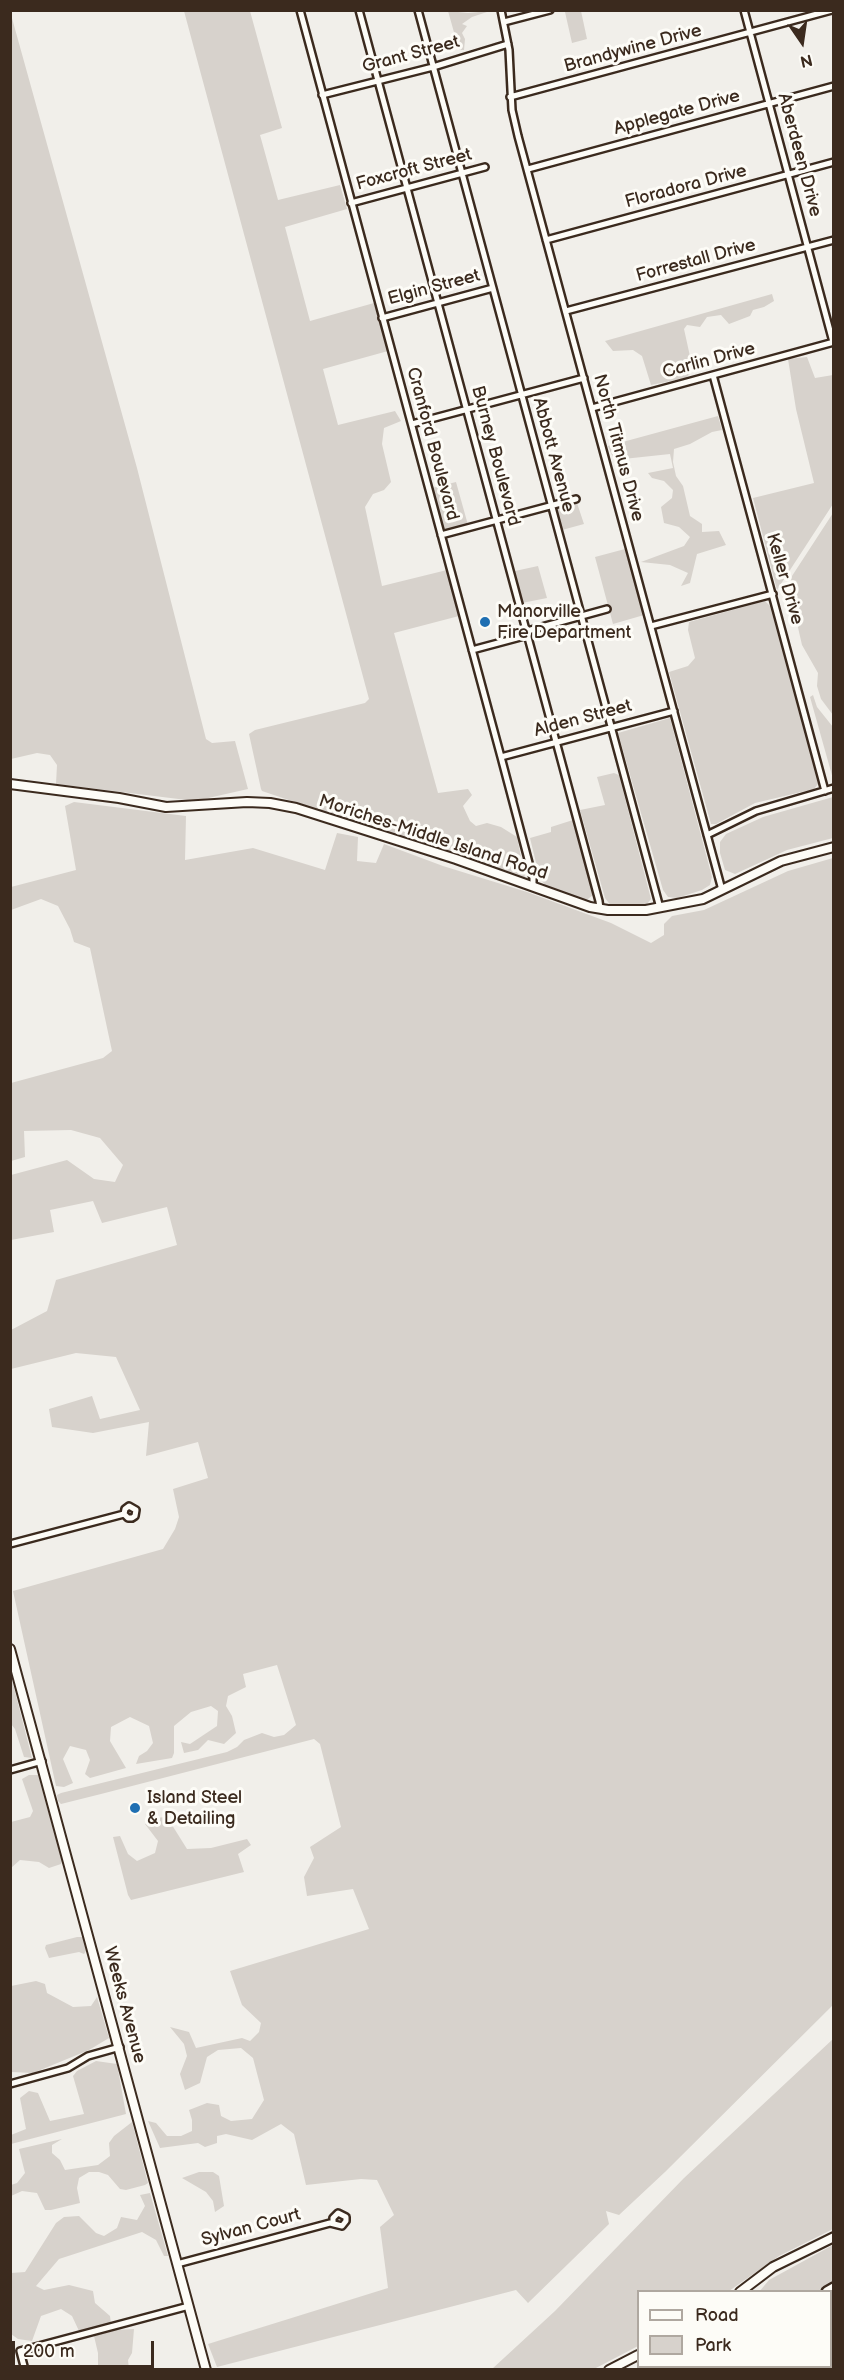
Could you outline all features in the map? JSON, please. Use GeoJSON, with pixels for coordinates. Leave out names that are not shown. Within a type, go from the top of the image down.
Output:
{"type":"FeatureCollection","features":[{"type":"Feature","properties":{"kind":"street","name":"Cranford Boulevard"},"geometry":{"type":"LineString","coordinates":[[300,10],[501,757],[533,878],[533,886]]}},
{"type":"Feature","properties":{"kind":"street","name":"Burney Boulevard"},"geometry":{"type":"LineString","coordinates":[[359,10],[600,909]]}},
{"type":"Feature","properties":{"kind":"street","name":"Abbott Avenue"},"geometry":{"type":"LineString","coordinates":[[418,10],[660,908]]}},
{"type":"Feature","properties":{"kind":"street","name":"North Titmus Drive"},"geometry":{"type":"LineString","coordinates":[[501,10],[508,44],[510,97],[528,169],[722,890]]}},
{"type":"Feature","properties":{"kind":"street"},"geometry":{"type":"LineString","coordinates":[[504,22],[550,10]]}},
{"type":"Feature","properties":{"kind":"street","name":"Aberdeen Drive"},"geometry":{"type":"LineString","coordinates":[[744,10],[833,342]]}},
{"type":"Feature","properties":{"kind":"street","name":"Brandywine Drive"},"geometry":{"type":"LineString","coordinates":[[510,97],[832,10]]}},
{"type":"Feature","properties":{"kind":"street","name":"Grant Street"},"geometry":{"type":"LineString","coordinates":[[322,95],[508,44]]}},
{"type":"Feature","properties":{"kind":"street","name":"Applegate Drive"},"geometry":{"type":"LineString","coordinates":[[528,169],[834,86]]}},
{"type":"Feature","properties":{"kind":"street","name":"Floradora Drive"},"geometry":{"type":"LineString","coordinates":[[546,240],[834,162]]}},
{"type":"Feature","properties":{"kind":"street","name":"Foxcroft Street"},"geometry":{"type":"LineString","coordinates":[[351,203],[484,167]]}},
{"type":"Feature","properties":{"kind":"street","name":"Forrestall Drive"},"geometry":{"type":"LineString","coordinates":[[566,311],[834,240]]}},
{"type":"Feature","properties":{"kind":"street","name":"Elgin Street"},"geometry":{"type":"LineString","coordinates":[[382,318],[493,288]]}},
{"type":"Feature","properties":{"kind":"street","name":"Carlin Drive"},"geometry":{"type":"LineString","coordinates":[[592,408],[833,342]]}},
{"type":"Feature","properties":{"kind":"street","name":"Keller Drive"},"geometry":{"type":"LineString","coordinates":[[713,375],[825,791]]}},
{"type":"Feature","properties":{"kind":"street"},"geometry":{"type":"LineString","coordinates":[[412,424],[584,378]]}},
{"type":"Feature","properties":{"kind":"street"},"geometry":{"type":"LineString","coordinates":[[441,535],[576,499]]}},
{"type":"Feature","properties":{"kind":"street"},"geometry":{"type":"LineString","coordinates":[[651,626],[773,594]]}},
{"type":"Feature","properties":{"kind":"street"},"geometry":{"type":"LineString","coordinates":[[472,650],[606,609]]}},
{"type":"Feature","properties":{"kind":"street","name":"Alden Street"},"geometry":{"type":"LineString","coordinates":[[501,757],[674,711]]}},
{"type":"Feature","properties":{"kind":"street","name":"Moriches-Middle Island Road"},"geometry":{"type":"LineString","coordinates":[[10,784],[120,798],[166,807],[247,802],[282,805],[448,857],[600,909],[635,911],[703,899],[781,861],[834,847]]}},
{"type":"Feature","properties":{"kind":"street"},"geometry":{"type":"LineString","coordinates":[[707,835],[756,810],[834,789]]}},
{"type":"Feature","properties":{"kind":"street"},"geometry":{"type":"LineString","coordinates":[[10,1544],[124,1514]]}},
{"type":"Feature","properties":{"kind":"street","name":"Weeks Avenue"},"geometry":{"type":"LineString","coordinates":[[10,1650],[120,2047],[206,2370]]}},
{"type":"Feature","properties":{"kind":"street"},"geometry":{"type":"LineString","coordinates":[[10,1770],[42,1761]]}},
{"type":"Feature","properties":{"kind":"street"},"geometry":{"type":"LineString","coordinates":[[10,2084],[68,2068],[88,2056],[120,2047]]}},
{"type":"Feature","properties":{"kind":"street","name":"Sylvan Court"},"geometry":{"type":"LineString","coordinates":[[177,2264],[333,2222]]}},
{"type":"Feature","properties":{"kind":"street"},"geometry":{"type":"LineString","coordinates":[[743,2290],[773,2267],[834,2237]]}},
{"type":"Feature","properties":{"kind":"street"},"geometry":{"type":"LineString","coordinates":[[25,2370],[20,2351],[189,2306]]}},
{"type":"Feature","properties":{"kind":"street"},"geometry":{"type":"LineString","coordinates":[[609,2370],[637,2356]]}},
{"type":"Feature","properties":{"kind":"green space"},"geometry":{"type":"Polygon","coordinates":[[[10,11],[137,468],[206,739],[212,743],[235,741],[248,789],[195,801],[56,784],[57,765],[50,755],[37,753],[11,759],[10,11]]]}},
{"type":"Feature","properties":{"kind":"green space"},"geometry":{"type":"Polygon","coordinates":[[[184,11],[250,11],[282,128],[260,135],[278,200],[340,185],[347,209],[285,227],[310,321],[374,303],[388,351],[323,369],[338,425],[395,411],[401,421],[384,428],[382,444],[391,482],[384,490],[373,494],[365,507],[382,586],[447,570],[459,616],[394,633],[438,793],[468,789],[472,795],[463,806],[470,821],[476,826],[487,823],[501,827],[517,837],[525,877],[521,878],[261,789],[249,734],[255,730],[365,703],[369,699],[184,11]]]}},
{"type":"Feature","properties":{"kind":"green space"},"geometry":{"type":"Polygon","coordinates":[[[448,11],[468,13],[490,11],[472,17],[462,24],[467,26],[462,33],[465,39],[464,50],[459,50],[448,11]]]}},
{"type":"Feature","properties":{"kind":"green space"},"geometry":{"type":"Polygon","coordinates":[[[581,11],[587,39],[572,43],[565,12],[581,11]]]}},
{"type":"Feature","properties":{"kind":"green space"},"geometry":{"type":"Polygon","coordinates":[[[772,294],[774,301],[753,310],[750,316],[729,324],[721,315],[707,317],[700,327],[687,325],[684,329],[693,370],[686,378],[651,385],[642,356],[633,350],[613,351],[605,341],[772,294]]]}},
{"type":"Feature","properties":{"kind":"green space"},"geometry":{"type":"Polygon","coordinates":[[[807,357],[815,378],[833,375],[833,504],[777,590],[753,498],[814,483],[796,409],[788,359],[807,357]]]}},
{"type":"Feature","properties":{"kind":"green space"},"geometry":{"type":"Polygon","coordinates":[[[718,416],[722,430],[712,432],[690,444],[674,449],[673,462],[676,476],[683,486],[690,516],[702,524],[702,532],[719,531],[726,545],[697,554],[690,583],[681,586],[688,573],[670,565],[641,562],[684,546],[690,537],[679,527],[664,523],[661,507],[672,498],[673,490],[664,481],[652,478],[648,473],[673,468],[670,454],[614,460],[608,446],[718,416]]]}},
{"type":"Feature","properties":{"kind":"green space"},"geometry":{"type":"Polygon","coordinates":[[[456,482],[468,525],[445,531],[432,488],[456,482]]]}},
{"type":"Feature","properties":{"kind":"green space"},"geometry":{"type":"Polygon","coordinates":[[[577,503],[584,524],[562,530],[555,509],[577,503]]]}},
{"type":"Feature","properties":{"kind":"green space"},"geometry":{"type":"Polygon","coordinates":[[[833,513],[833,715],[821,699],[817,686],[818,673],[802,645],[790,585],[792,576],[833,513]]]}},
{"type":"Feature","properties":{"kind":"green space"},"geometry":{"type":"Polygon","coordinates":[[[625,549],[644,615],[613,624],[595,557],[625,549]]]}},
{"type":"Feature","properties":{"kind":"green space"},"geometry":{"type":"Polygon","coordinates":[[[538,566],[547,598],[522,603],[515,571],[538,566]]]}},
{"type":"Feature","properties":{"kind":"green space"},"geometry":{"type":"Polygon","coordinates":[[[765,601],[770,606],[818,784],[814,789],[755,803],[716,824],[711,824],[669,672],[688,666],[695,658],[688,630],[689,622],[765,601]]]}},
{"type":"Feature","properties":{"kind":"green space"},"geometry":{"type":"Polygon","coordinates":[[[813,695],[817,707],[833,727],[833,779],[810,697],[813,695]]]}},
{"type":"Feature","properties":{"kind":"green space"},"geometry":{"type":"Polygon","coordinates":[[[670,718],[712,877],[710,885],[702,890],[677,898],[668,897],[663,890],[618,733],[670,718]]]}},
{"type":"Feature","properties":{"kind":"green space"},"geometry":{"type":"Polygon","coordinates":[[[614,773],[619,775],[651,899],[647,904],[611,906],[605,898],[580,810],[605,805],[597,777],[614,773]]]}},
{"type":"Feature","properties":{"kind":"green space"},"geometry":{"type":"Polygon","coordinates":[[[833,797],[833,838],[787,850],[735,874],[725,870],[720,853],[720,842],[726,834],[763,817],[833,797]]]}},
{"type":"Feature","properties":{"kind":"green space"},"geometry":{"type":"Polygon","coordinates":[[[74,802],[186,816],[185,860],[253,848],[325,870],[337,833],[358,837],[357,861],[376,863],[384,844],[611,923],[651,943],[664,935],[664,924],[672,916],[704,910],[788,871],[833,858],[833,2005],[619,2215],[606,2211],[609,2224],[528,2303],[516,2290],[217,2367],[208,2344],[388,2288],[380,2227],[394,2215],[377,2180],[361,2179],[306,2185],[294,2134],[281,2124],[252,2140],[226,2134],[217,2136],[217,2143],[205,2147],[198,2143],[160,2148],[148,2121],[156,2123],[167,2136],[181,2136],[192,2131],[189,2110],[207,2103],[219,2105],[221,2116],[231,2121],[252,2119],[264,2100],[253,2058],[241,2048],[218,2050],[207,2057],[200,2083],[185,2090],[180,2074],[187,2056],[184,2044],[170,2027],[189,2032],[196,2048],[242,2038],[250,2041],[259,2032],[261,2023],[242,2005],[230,1971],[369,1929],[353,1889],[307,1896],[304,1877],[314,1858],[310,1847],[341,1827],[320,1744],[314,1739],[61,1804],[58,1801],[57,1795],[61,1793],[227,1752],[244,1740],[262,1733],[274,1737],[284,1735],[296,1725],[277,1665],[243,1674],[246,1687],[228,1696],[226,1706],[232,1716],[236,1733],[224,1744],[208,1740],[198,1750],[184,1753],[181,1742],[190,1744],[217,1726],[218,1711],[211,1706],[191,1712],[174,1726],[172,1758],[136,1764],[139,1756],[153,1743],[149,1726],[130,1717],[111,1727],[110,1741],[126,1768],[90,1778],[85,1774],[90,1760],[86,1750],[70,1746],[63,1759],[73,1783],[64,1787],[56,1786],[13,1591],[163,1549],[179,1517],[173,1489],[208,1478],[198,1442],[146,1456],[149,1422],[93,1433],[52,1427],[49,1409],[92,1396],[100,1419],[140,1410],[116,1357],[76,1353],[11,1369],[11,1330],[47,1311],[56,1280],[177,1245],[167,1207],[102,1223],[93,1201],[50,1210],[54,1232],[11,1240],[11,1175],[67,1160],[94,1179],[115,1182],[123,1165],[100,1138],[71,1130],[24,1131],[25,1157],[11,1161],[11,1083],[103,1058],[112,1051],[90,948],[74,942],[58,906],[41,899],[11,910],[11,887],[76,870],[65,806],[74,802]]]}},
{"type":"Feature","properties":{"kind":"green space"},"geometry":{"type":"Polygon","coordinates":[[[573,820],[594,894],[582,900],[546,886],[540,879],[530,838],[551,832],[551,827],[573,820]]]}},
{"type":"Feature","properties":{"kind":"green space"},"geometry":{"type":"Polygon","coordinates":[[[11,1676],[32,1758],[24,1757],[15,1729],[11,1724],[11,1676]]]}},
{"type":"Feature","properties":{"kind":"green space"},"geometry":{"type":"Polygon","coordinates":[[[29,1775],[38,1775],[62,1861],[61,1864],[49,1868],[39,1862],[20,1860],[11,1868],[11,1822],[30,1817],[33,1811],[22,1779],[29,1775]]]}},
{"type":"Feature","properties":{"kind":"green space"},"geometry":{"type":"Polygon","coordinates":[[[167,1817],[187,1849],[211,1848],[247,1839],[251,1845],[238,1854],[244,1872],[131,1900],[113,1837],[120,1836],[128,1854],[137,1861],[155,1853],[158,1841],[145,1824],[154,1818],[167,1817]]]}},
{"type":"Feature","properties":{"kind":"green space"},"geometry":{"type":"Polygon","coordinates":[[[83,1937],[86,1951],[84,1954],[79,1952],[49,1958],[46,1945],[83,1937]]]}},
{"type":"Feature","properties":{"kind":"green space"},"geometry":{"type":"Polygon","coordinates":[[[36,1981],[45,1984],[47,1993],[73,2007],[91,2006],[97,1997],[109,2038],[89,2050],[33,2073],[11,2072],[11,1986],[36,1981]]]}},
{"type":"Feature","properties":{"kind":"green space"},"geometry":{"type":"Polygon","coordinates":[[[833,2039],[833,2229],[779,2256],[730,2290],[637,2290],[637,2347],[594,2369],[492,2369],[555,2311],[684,2178],[833,2039]]]}},
{"type":"Feature","properties":{"kind":"green space"},"geometry":{"type":"Polygon","coordinates":[[[96,2061],[117,2064],[126,2114],[11,2144],[11,2135],[26,2129],[20,2098],[29,2091],[38,2093],[50,2121],[84,2114],[73,2076],[77,2071],[96,2061]]]}},
{"type":"Feature","properties":{"kind":"green space"},"geometry":{"type":"Polygon","coordinates":[[[132,2122],[148,2183],[145,2185],[126,2190],[120,2189],[108,2175],[89,2172],[79,2178],[77,2188],[80,2203],[45,2210],[37,2193],[22,2191],[11,2196],[11,2185],[17,2183],[25,2173],[19,2149],[62,2139],[52,2145],[52,2153],[60,2160],[65,2170],[98,2165],[110,2156],[109,2143],[114,2136],[132,2122]]]}},
{"type":"Feature","properties":{"kind":"green space"},"geometry":{"type":"Polygon","coordinates":[[[199,2172],[213,2172],[219,2176],[224,2206],[215,2212],[213,2201],[206,2192],[182,2178],[199,2172]]]}},
{"type":"Feature","properties":{"kind":"green space"},"geometry":{"type":"Polygon","coordinates":[[[150,2193],[168,2256],[164,2256],[156,2240],[142,2232],[59,2259],[36,2286],[44,2290],[69,2285],[93,2291],[95,2303],[110,2316],[111,2323],[79,2331],[72,2316],[61,2309],[41,2316],[32,2341],[18,2339],[11,2334],[11,2273],[25,2272],[56,2223],[64,2217],[79,2216],[96,2233],[104,2236],[117,2228],[121,2217],[137,2220],[145,2206],[140,2195],[150,2193]]]}},
{"type":"Feature","properties":{"kind":"green space"},"geometry":{"type":"Polygon","coordinates":[[[833,2245],[833,2284],[819,2290],[761,2290],[769,2280],[833,2245]]]}},
{"type":"Feature","properties":{"kind":"green space"},"geometry":{"type":"Polygon","coordinates":[[[832,2320],[833,2369],[743,2369],[832,2368],[832,2320]]]}},
{"type":"Feature","properties":{"kind":"green space"},"geometry":{"type":"Polygon","coordinates":[[[134,2329],[132,2353],[128,2360],[129,2369],[98,2369],[98,2353],[94,2336],[116,2330],[134,2329]]]}},
{"type":"Feature","properties":{"kind":"place","name":"Manorville Fire Department"},"geometry":{"type":"Point","coordinates":[485,622]}},
{"type":"Feature","properties":{"kind":"place","name":"Island Steel & Detailing"},"geometry":{"type":"Point","coordinates":[135,1808]}}]}
